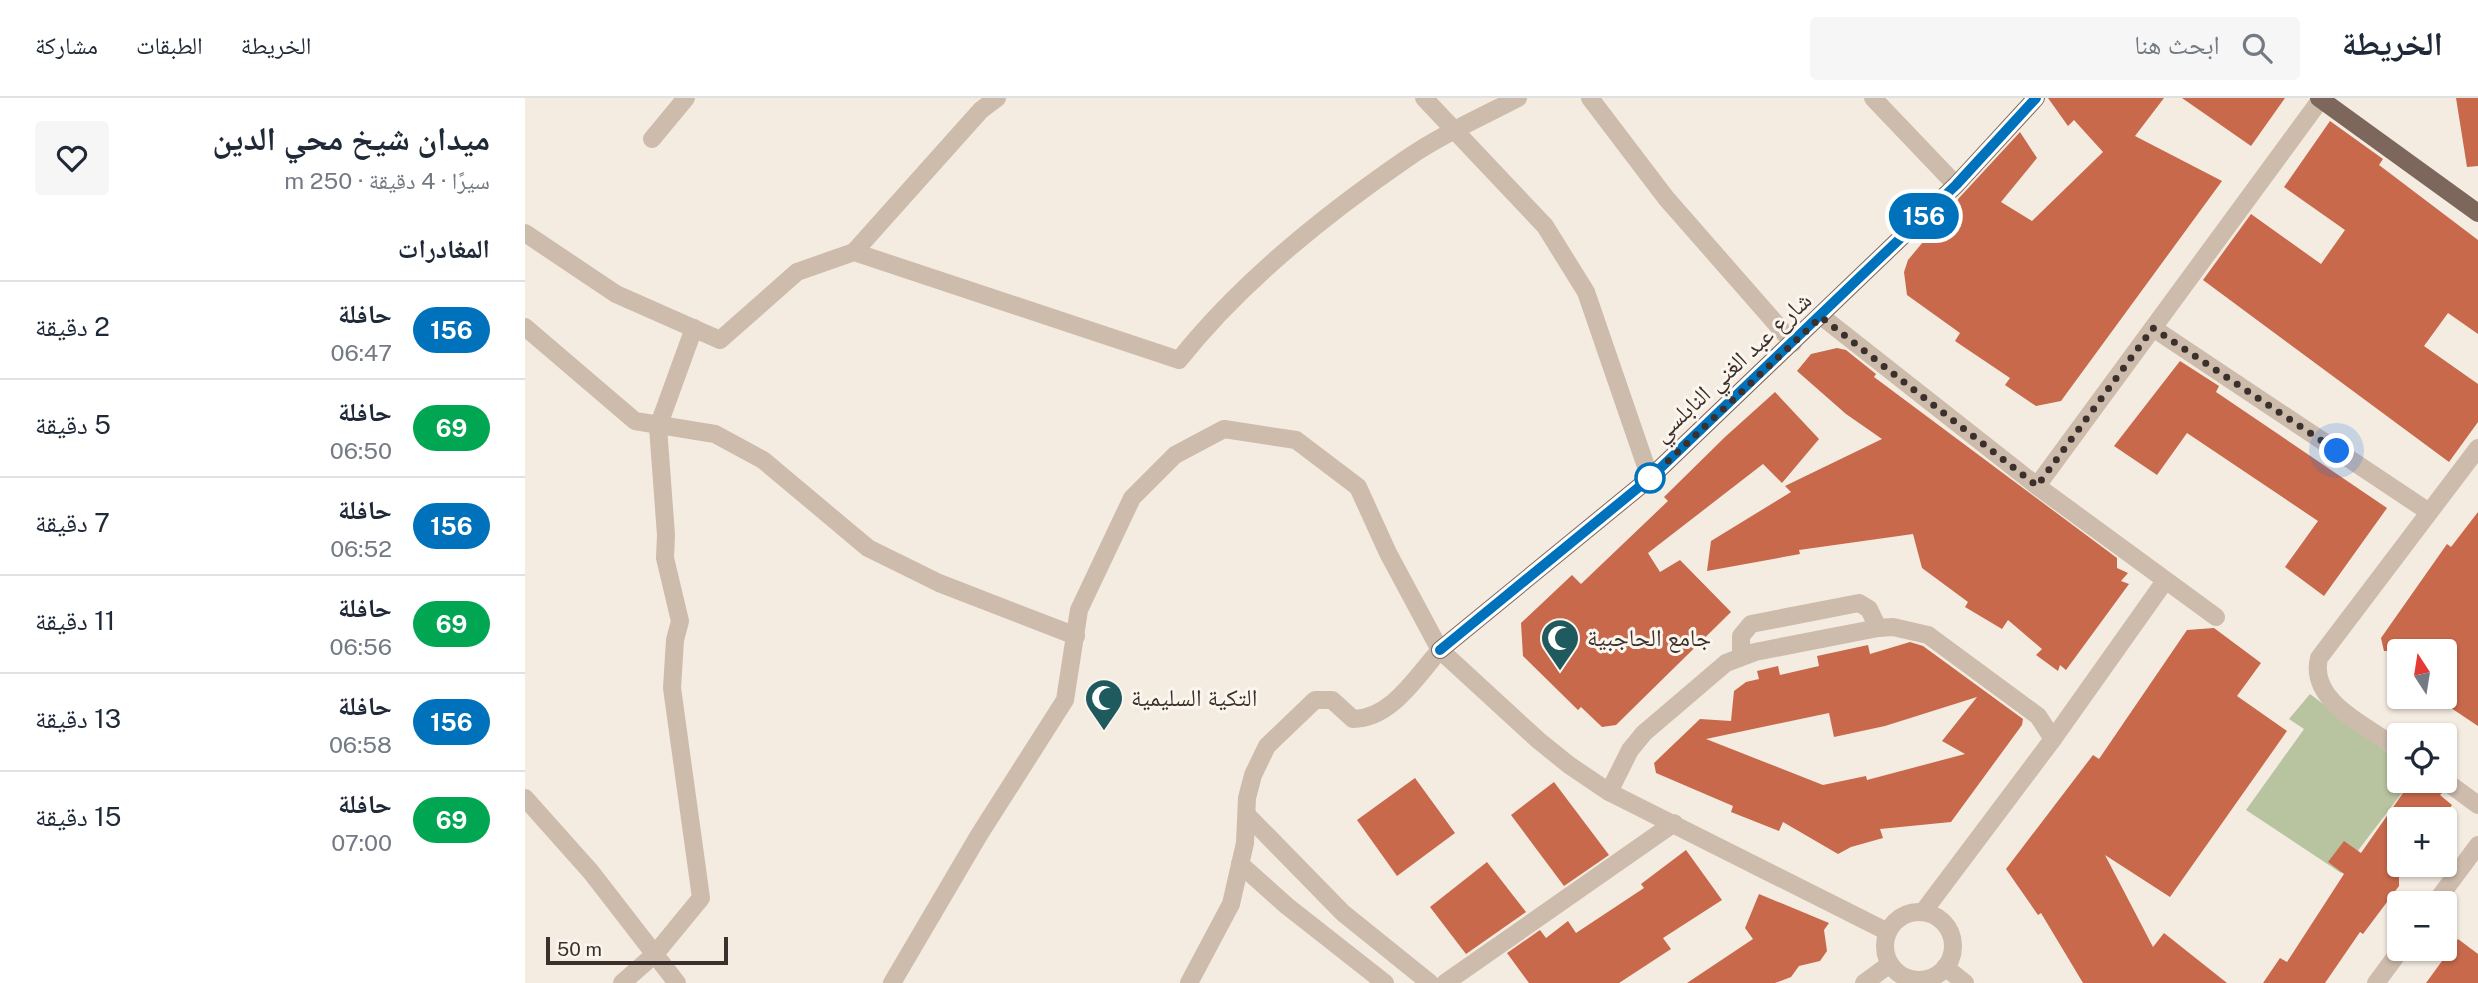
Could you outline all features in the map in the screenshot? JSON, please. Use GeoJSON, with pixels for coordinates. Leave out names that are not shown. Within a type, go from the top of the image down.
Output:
{"type":"FeatureCollection","features":[{"type":"Feature","properties":{"kind":"main road","name":"شارع عبد الغني النابلسي"},"geometry":{"type":"LineString","coordinates":[[1440,650],[1650,478],[1956,185],[2036,98]]}},
{"type":"Feature","properties":{"kind":"main road"},"geometry":{"type":"LineString","coordinates":[[2320,99],[2478,213]]}},
{"type":"Feature","properties":{"kind":"street"},"geometry":{"type":"LineString","coordinates":[[652,139],[686,98]]}},
{"type":"Feature","properties":{"kind":"street"},"geometry":{"type":"LineString","coordinates":[[525,233],[616,294],[720,340],[797,272],[854,252],[981,110],[997,98]]}},
{"type":"Feature","properties":{"kind":"street"},"geometry":{"type":"LineString","coordinates":[[1424,98],[1545,226],[1586,292],[1650,478]]}},
{"type":"Feature","properties":{"kind":"street"},"geometry":{"type":"LineString","coordinates":[[854,252],[1179,360],[1214,316],[1311,232],[1406,159],[1453,131],[1518,98]]}},
{"type":"Feature","properties":{"kind":"street"},"geometry":{"type":"LineString","coordinates":[[1590,98],[1666,198],[1793,343]]}},
{"type":"Feature","properties":{"kind":"street"},"geometry":{"type":"LineString","coordinates":[[1873,98],[1956,185]]}},
{"type":"Feature","properties":{"kind":"street"},"geometry":{"type":"LineString","coordinates":[[2037,486],[2320,99]]}},
{"type":"Feature","properties":{"kind":"street"},"geometry":{"type":"LineString","coordinates":[[1821,317],[2037,486],[2216,617]]}},
{"type":"Feature","properties":{"kind":"street"},"geometry":{"type":"LineString","coordinates":[[525,327],[635,421],[715,434],[763,460],[868,548],[939,583],[1076,636]]}},
{"type":"Feature","properties":{"kind":"street"},"geometry":{"type":"LineString","coordinates":[[622,983],[655,954],[701,898],[672,688],[675,640],[680,621],[665,558],[659,427],[694,328]]}},
{"type":"Feature","properties":{"kind":"street"},"geometry":{"type":"LineString","coordinates":[[2153,328],[2429,512]]}},
{"type":"Feature","properties":{"kind":"street"},"geometry":{"type":"LineString","coordinates":[[892,983],[972,847],[1065,700],[1079,610],[1132,498],[1175,455],[1224,429],[1296,440],[1358,487],[1388,553],[1440,650],[1569,765],[1609,792],[1888,932]]}},
{"type":"Feature","properties":{"kind":"street"},"geometry":{"type":"LineString","coordinates":[[2387,740],[2325,695],[2317,678],[2317,668],[2325,650],[2478,448]]}},
{"type":"Feature","properties":{"kind":"street"},"geometry":{"type":"LineString","coordinates":[[1923,912],[2053,738],[2165,581]]}},
{"type":"Feature","properties":{"kind":"street"},"geometry":{"type":"LineString","coordinates":[[1741,656],[1741,636],[1751,624],[1859,603],[1869,609],[1878,628]]}},
{"type":"Feature","properties":{"kind":"street"},"geometry":{"type":"LineString","coordinates":[[1609,792],[1630,750],[1644,733],[1711,675],[1741,656],[1878,628],[1893,627],[1928,635],[2038,716],[2053,738]]}},
{"type":"Feature","properties":{"kind":"street"},"geometry":{"type":"LineString","coordinates":[[1189,983],[1231,904],[1249,817],[1250,787],[1267,746],[1315,700],[1332,700],[1353,719],[1366,719],[1383,713],[1440,650]]}},
{"type":"Feature","properties":{"kind":"street"},"geometry":{"type":"LineString","coordinates":[[2457,789],[2478,804]]}},
{"type":"Feature","properties":{"kind":"street"},"geometry":{"type":"LineString","coordinates":[[525,798],[591,872],[677,983]]}},
{"type":"Feature","properties":{"kind":"street"},"geometry":{"type":"LineString","coordinates":[[1249,817],[1329,899],[1430,983]]}},
{"type":"Feature","properties":{"kind":"street"},"geometry":{"type":"LineString","coordinates":[[1445,983],[1674,823]]}},
{"type":"Feature","properties":{"kind":"street"},"geometry":{"type":"LineString","coordinates":[[2444,891],[2478,845]]}},
{"type":"Feature","properties":{"kind":"street"},"geometry":{"type":"LineString","coordinates":[[1240,864],[1385,983]]}},
{"type":"Feature","properties":{"kind":"street"},"geometry":{"type":"LineString","coordinates":[[1308,922],[1329,899]]}},
{"type":"Feature","properties":{"kind":"street"},"geometry":{"type":"LineString","coordinates":[[1923,912],[1944,923],[1951,933],[1951,957],[1935,976],[1923,980],[1899,973],[1890,964],[1886,954],[1888,932],[1902,916],[1923,912]]}},
{"type":"Feature","properties":{"kind":"street"},"geometry":{"type":"LineString","coordinates":[[2376,983],[2392,961]]}},
{"type":"Feature","properties":{"kind":"street"},"geometry":{"type":"LineString","coordinates":[[1864,983],[1890,964]]}},
{"type":"Feature","properties":{"kind":"street"},"geometry":{"type":"LineString","coordinates":[[1945,967],[1965,983]]}},
{"type":"Feature","properties":{"kind":"green space"},"geometry":{"type":"Polygon","coordinates":[[[2310,694],[2387,752],[2387,793],[2402,793],[2391,807],[2387,807],[2387,813],[2341,873],[2246,810],[2304,729],[2289,719],[2310,694]]]}},
{"type":"Feature","properties":{"kind":"building"},"geometry":{"type":"Polygon","coordinates":[[[2048,98],[2164,98],[2135,136],[2222,181],[2061,401],[2036,406],[2005,385],[2010,378],[1955,341],[1960,333],[1907,295],[1904,272],[1908,260],[1928,236],[1931,238],[1959,198],[2020,132],[2037,158],[2001,202],[2032,221],[2103,152],[2074,120],[2068,126],[2048,98]]]}},
{"type":"Feature","properties":{"kind":"building"},"geometry":{"type":"Polygon","coordinates":[[[2182,98],[2285,98],[2251,146],[2182,98]]]}},
{"type":"Feature","properties":{"kind":"building"},"geometry":{"type":"Polygon","coordinates":[[[2456,98],[2478,98],[2478,166],[2467,167],[2456,98]]]}},
{"type":"Feature","properties":{"kind":"building"},"geometry":{"type":"Polygon","coordinates":[[[2330,121],[2383,159],[2379,165],[2478,240],[2478,334],[2448,313],[2424,346],[2478,384],[2478,422],[2449,462],[2203,280],[2251,214],[2321,264],[2345,230],[2284,187],[2330,121]]]}},
{"type":"Feature","properties":{"kind":"building"},"geometry":{"type":"Polygon","coordinates":[[[1837,348],[1846,350],[1876,374],[1874,377],[2117,558],[2117,568],[2128,573],[2121,581],[2129,584],[2066,670],[2060,665],[2058,671],[2036,655],[2042,649],[2008,620],[2002,629],[1965,607],[1968,602],[1922,568],[1913,534],[1799,550],[1800,554],[1707,571],[1711,541],[1791,492],[1785,486],[1882,439],[1846,414],[1797,371],[1811,354],[1837,348]]]}},
{"type":"Feature","properties":{"kind":"building"},"geometry":{"type":"Polygon","coordinates":[[[2180,361],[2219,386],[2216,392],[2387,508],[2324,596],[2285,567],[2318,521],[2187,433],[2157,475],[2114,446],[2180,361]]]}},
{"type":"Feature","properties":{"kind":"building"},"geometry":{"type":"Polygon","coordinates":[[[1775,392],[1819,439],[1782,483],[1763,464],[1648,553],[1660,572],[1680,560],[1731,612],[1616,725],[1602,727],[1581,707],[1578,710],[1523,656],[1521,623],[1572,575],[1581,584],[1668,501],[1664,497],[1775,392]]]}},
{"type":"Feature","properties":{"kind":"building"},"geometry":{"type":"Polygon","coordinates":[[[2478,512],[2478,726],[2452,709],[2457,709],[2457,639],[2387,639],[2387,651],[2384,651],[2381,638],[2447,544],[2451,547],[2478,512]]]}},
{"type":"Feature","properties":{"kind":"building"},"geometry":{"type":"Polygon","coordinates":[[[2214,628],[2261,663],[2237,696],[2287,731],[2170,897],[2105,855],[2153,947],[2164,933],[2227,983],[2083,983],[2041,913],[2038,915],[2006,869],[2093,755],[2099,759],[2187,630],[2214,628]]]}},
{"type":"Feature","properties":{"kind":"building"},"geometry":{"type":"Polygon","coordinates":[[[1910,642],[1923,646],[2023,719],[2022,725],[1951,822],[1880,829],[1883,838],[1851,847],[1838,854],[1783,822],[1779,831],[1731,812],[1733,806],[1656,773],[1654,763],[1700,719],[1731,721],[1734,691],[1746,682],[1759,679],[1757,671],[1778,666],[1780,675],[1819,666],[1817,656],[1868,645],[1870,654],[1910,642]],[[1977,697],[1885,726],[1834,737],[1829,713],[1706,739],[1823,785],[1866,776],[1867,780],[1965,754],[1942,741],[1977,697]]]}},
{"type":"Feature","properties":{"kind":"building"},"geometry":{"type":"Polygon","coordinates":[[[1415,778],[1455,833],[1397,876],[1357,820],[1415,778]]]}},
{"type":"Feature","properties":{"kind":"building"},"geometry":{"type":"Polygon","coordinates":[[[1554,782],[1609,855],[1564,886],[1511,815],[1554,782]]]}},
{"type":"Feature","properties":{"kind":"building"},"geometry":{"type":"Polygon","coordinates":[[[2403,793],[2442,793],[2440,795],[2452,805],[2451,807],[2393,807],[2403,793]]]}},
{"type":"Feature","properties":{"kind":"building"},"geometry":{"type":"Polygon","coordinates":[[[2387,816],[2387,877],[2399,877],[2399,886],[2395,891],[2387,891],[2387,902],[2363,934],[2360,932],[2325,983],[2263,983],[2280,958],[2287,962],[2344,874],[2328,862],[2344,841],[2361,853],[2387,816]]]}},
{"type":"Feature","properties":{"kind":"building"},"geometry":{"type":"Polygon","coordinates":[[[1686,850],[1722,900],[1663,938],[1671,949],[1619,983],[1529,983],[1507,953],[1540,930],[1546,938],[1568,921],[1576,933],[1644,888],[1641,884],[1686,850]]]}},
{"type":"Feature","properties":{"kind":"building"},"geometry":{"type":"Polygon","coordinates":[[[1487,862],[1526,912],[1466,954],[1430,907],[1487,862]]]}},
{"type":"Feature","properties":{"kind":"building"},"geometry":{"type":"Polygon","coordinates":[[[1759,894],[1829,923],[1824,930],[1827,951],[1820,961],[1799,966],[1791,977],[1775,983],[1687,983],[1753,939],[1745,928],[1759,894]]]}},
{"type":"Feature","properties":{"kind":"building"},"geometry":{"type":"Polygon","coordinates":[[[2457,940],[2478,954],[2478,983],[2426,983],[2442,961],[2457,961],[2457,940]]]}},
{"type":"Feature","properties":{"kind":"bus line","name":"156"},"geometry":{"type":"LineString","coordinates":[[1440,650],[1650,478],[1956,185],[2036,98]]}},
{"type":"Feature","properties":{"kind":"place","name":"جامع الحاجبية"},"geometry":{"type":"Point","coordinates":[1560,672]}},
{"type":"Feature","properties":{"kind":"place","name":"التكية السليمية"},"geometry":{"type":"Point","coordinates":[1104,732]}},
{"type":"Feature","properties":{"kind":"route"},"geometry":{"type":"LineString","coordinates":[[1650,478],[1821,317],[2037,486],[2153,328],[2337,451]]}}]}
